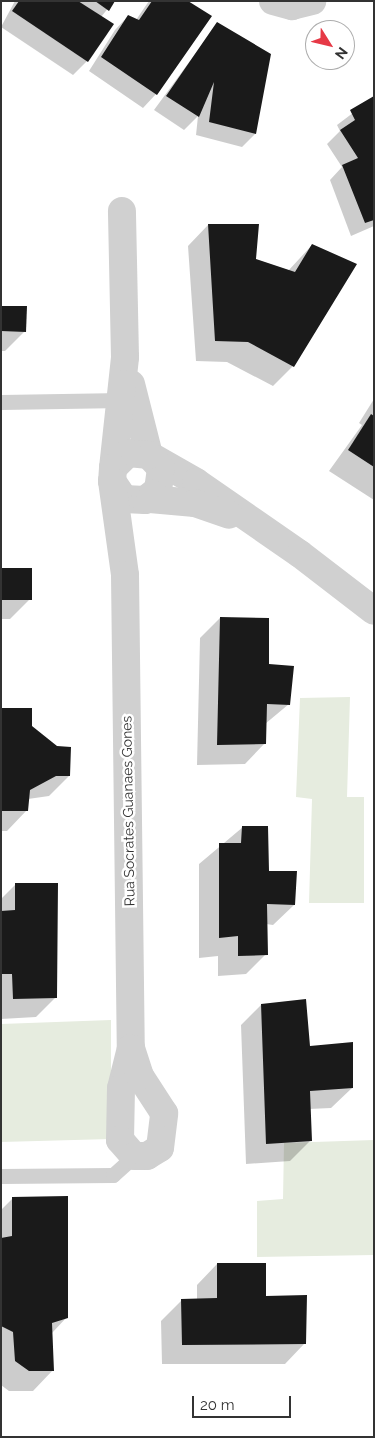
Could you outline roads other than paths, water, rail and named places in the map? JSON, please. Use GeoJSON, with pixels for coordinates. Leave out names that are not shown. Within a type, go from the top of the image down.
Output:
{"type":"FeatureCollection","features":[{"type":"Feature","properties":{"kind":"street"},"geometry":{"type":"LineString","coordinates":[[273,1],[292,6],[312,1]]}},
{"type":"Feature","properties":{"kind":"street","name":"Rua Socrates Guanaes Gones"},"geometry":{"type":"LineString","coordinates":[[122,212],[125,357],[123,400],[112,475],[125,575],[131,1048],[121,1088],[120,1140],[134,1156],[147,1156],[160,1148],[164,1113],[140,1076],[131,1048]]}},
{"type":"Feature","properties":{"kind":"street","name":"Rua Socrates Guanaes Gones"},"geometry":{"type":"LineString","coordinates":[[125,357],[152,457]]}},
{"type":"Feature","properties":{"kind":"street"},"geometry":{"type":"LineString","coordinates":[[256,526],[196,503],[124,499],[112,475],[128,453],[152,457],[196,482],[374,612]]}},
{"type":"Feature","properties":{"kind":"street"},"geometry":{"type":"LineString","coordinates":[[148,500],[162,480],[152,457]]}},
{"type":"Feature","properties":{"kind":"street","name":"Rua Socrates Guanaes Gones"},"geometry":{"type":"LineString","coordinates":[[125,575],[148,500]]}},
{"type":"Feature","properties":{"kind":"lane"},"geometry":{"type":"LineString","coordinates":[[1,402],[123,400]]}},
{"type":"Feature","properties":{"kind":"lane"},"geometry":{"type":"LineString","coordinates":[[1,1176],[114,1175],[134,1156]]}}]}
